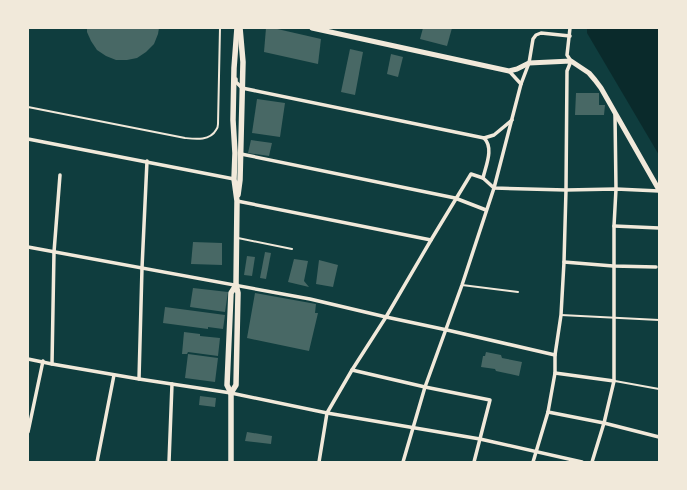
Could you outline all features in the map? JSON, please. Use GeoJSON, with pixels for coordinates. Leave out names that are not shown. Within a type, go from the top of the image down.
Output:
{"type":"FeatureCollection","features":[{"type":"Feature","properties":{"kind":"main road"},"geometry":{"type":"LineString","coordinates":[[231,393],[236,385],[238,294],[236,286],[237,201],[234,179],[235,153],[233,120],[234,68],[238,28]]}},
{"type":"Feature","properties":{"kind":"main road"},"geometry":{"type":"LineString","coordinates":[[237,201],[240,180],[243,62],[238,28]]}},
{"type":"Feature","properties":{"kind":"main road"},"geometry":{"type":"LineString","coordinates":[[312,28],[509,71],[529,63],[571,61],[589,72],[595,80],[659,190]]}},
{"type":"Feature","properties":{"kind":"main road"},"geometry":{"type":"LineString","coordinates":[[231,462],[231,393],[228,385],[231,293],[236,286]]}},
{"type":"Feature","properties":{"kind":"street"},"geometry":{"type":"LineString","coordinates":[[533,462],[548,412],[555,373],[555,355],[561,314],[566,190],[567,71],[571,61],[567,55],[570,28]]}},
{"type":"Feature","properties":{"kind":"street"},"geometry":{"type":"LineString","coordinates":[[403,462],[425,387],[447,330],[494,188],[521,84],[529,63],[533,38],[541,33],[570,36]]}},
{"type":"Feature","properties":{"kind":"street"},"geometry":{"type":"LineString","coordinates":[[234,68],[236,82],[242,88],[484,138],[494,134],[512,120]]}},
{"type":"Feature","properties":{"kind":"street"},"geometry":{"type":"LineString","coordinates":[[509,71],[521,84]]}},
{"type":"Feature","properties":{"kind":"street"},"geometry":{"type":"LineString","coordinates":[[592,462],[604,424],[614,381],[613,266],[616,189],[616,114]]}},
{"type":"Feature","properties":{"kind":"street"},"geometry":{"type":"LineString","coordinates":[[28,138],[234,179]]}},
{"type":"Feature","properties":{"kind":"street"},"geometry":{"type":"LineString","coordinates":[[483,178],[489,151],[489,145],[484,138]]}},
{"type":"Feature","properties":{"kind":"street"},"geometry":{"type":"LineString","coordinates":[[240,154],[455,198],[486,210]]}},
{"type":"Feature","properties":{"kind":"street"},"geometry":{"type":"LineString","coordinates":[[139,379],[142,268],[148,161]]}},
{"type":"Feature","properties":{"kind":"street"},"geometry":{"type":"LineString","coordinates":[[319,462],[327,413],[352,370],[386,318],[455,198],[471,174],[483,178],[494,188],[659,190]]}},
{"type":"Feature","properties":{"kind":"street"},"geometry":{"type":"LineString","coordinates":[[52,364],[54,252],[60,175]]}},
{"type":"Feature","properties":{"kind":"street"},"geometry":{"type":"LineString","coordinates":[[237,201],[431,240]]}},
{"type":"Feature","properties":{"kind":"street"},"geometry":{"type":"LineString","coordinates":[[614,226],[659,228]]}},
{"type":"Feature","properties":{"kind":"street"},"geometry":{"type":"LineString","coordinates":[[28,247],[310,299],[386,318],[447,330],[555,355]]}},
{"type":"Feature","properties":{"kind":"street"},"geometry":{"type":"LineString","coordinates":[[564,262],[613,266],[658,267]]}},
{"type":"Feature","properties":{"kind":"street"},"geometry":{"type":"LineString","coordinates":[[28,359],[114,375],[231,393],[327,413],[480,439],[582,462]]}},
{"type":"Feature","properties":{"kind":"street"},"geometry":{"type":"LineString","coordinates":[[28,432],[43,361]]}},
{"type":"Feature","properties":{"kind":"street"},"geometry":{"type":"LineString","coordinates":[[352,370],[490,400],[474,462]]}},
{"type":"Feature","properties":{"kind":"street"},"geometry":{"type":"LineString","coordinates":[[555,373],[614,381]]}},
{"type":"Feature","properties":{"kind":"street"},"geometry":{"type":"LineString","coordinates":[[97,462],[114,375]]}},
{"type":"Feature","properties":{"kind":"street"},"geometry":{"type":"LineString","coordinates":[[169,462],[172,384]]}},
{"type":"Feature","properties":{"kind":"street"},"geometry":{"type":"LineString","coordinates":[[548,412],[659,437]]}},
{"type":"Feature","properties":{"kind":"lane"},"geometry":{"type":"LineString","coordinates":[[28,107],[196,140],[211,136],[216,131],[218,124],[220,28]]}},
{"type":"Feature","properties":{"kind":"lane"},"geometry":{"type":"LineString","coordinates":[[237,238],[292,249]]}},
{"type":"Feature","properties":{"kind":"lane"},"geometry":{"type":"LineString","coordinates":[[462,285],[518,292]]}},
{"type":"Feature","properties":{"kind":"lane"},"geometry":{"type":"LineString","coordinates":[[561,314],[659,320]]}},
{"type":"Feature","properties":{"kind":"lane"},"geometry":{"type":"LineString","coordinates":[[614,381],[659,389]]}},
{"type":"Feature","properties":{"kind":"water"},"geometry":{"type":"Polygon","coordinates":[[[587,28],[659,28],[659,155],[587,33],[587,28]]]}},
{"type":"Feature","properties":{"kind":"building"},"geometry":{"type":"Polygon","coordinates":[[[87,28],[159,28],[154,44],[146,52],[137,58],[116,60],[97,50],[91,41],[87,28]]]}},
{"type":"Feature","properties":{"kind":"building"},"geometry":{"type":"Polygon","coordinates":[[[266,28],[273,28],[321,39],[318,64],[264,52],[266,28]]]}},
{"type":"Feature","properties":{"kind":"building"},"geometry":{"type":"Polygon","coordinates":[[[423,28],[452,28],[447,46],[420,39],[423,28]]]}},
{"type":"Feature","properties":{"kind":"building"},"geometry":{"type":"Polygon","coordinates":[[[350,49],[363,52],[355,95],[341,92],[350,49]]]}},
{"type":"Feature","properties":{"kind":"building"},"geometry":{"type":"Polygon","coordinates":[[[391,54],[403,57],[398,77],[387,74],[391,54]]]}},
{"type":"Feature","properties":{"kind":"building"},"geometry":{"type":"Polygon","coordinates":[[[576,93],[599,93],[599,105],[605,105],[604,115],[575,115],[576,93]]]}},
{"type":"Feature","properties":{"kind":"building"},"geometry":{"type":"Polygon","coordinates":[[[257,99],[285,103],[280,137],[252,133],[257,99]]]}},
{"type":"Feature","properties":{"kind":"building"},"geometry":{"type":"Polygon","coordinates":[[[251,140],[272,143],[269,156],[248,153],[251,140]]]}},
{"type":"Feature","properties":{"kind":"building"},"geometry":{"type":"Polygon","coordinates":[[[193,242],[222,243],[222,265],[191,264],[193,242]]]}},
{"type":"Feature","properties":{"kind":"building"},"geometry":{"type":"Polygon","coordinates":[[[265,252],[271,253],[266,279],[260,278],[265,252]]]}},
{"type":"Feature","properties":{"kind":"building"},"geometry":{"type":"Polygon","coordinates":[[[247,256],[255,257],[252,276],[244,275],[247,256]]]}},
{"type":"Feature","properties":{"kind":"building"},"geometry":{"type":"Polygon","coordinates":[[[294,259],[308,261],[304,281],[309,287],[288,282],[294,259]]]}},
{"type":"Feature","properties":{"kind":"building"},"geometry":{"type":"Polygon","coordinates":[[[319,260],[338,265],[333,287],[316,284],[319,260]]]}},
{"type":"Feature","properties":{"kind":"building"},"geometry":{"type":"Polygon","coordinates":[[[193,288],[228,292],[225,312],[190,307],[193,288]]]}},
{"type":"Feature","properties":{"kind":"building"},"geometry":{"type":"Polygon","coordinates":[[[255,293],[316,304],[315,313],[318,313],[309,351],[247,338],[255,293]]]}},
{"type":"Feature","properties":{"kind":"building"},"geometry":{"type":"Polygon","coordinates":[[[165,307],[225,315],[223,329],[208,327],[208,329],[163,323],[165,307]]]}},
{"type":"Feature","properties":{"kind":"building"},"geometry":{"type":"Polygon","coordinates":[[[184,332],[200,334],[200,336],[220,338],[218,356],[188,352],[187,354],[182,354],[184,332]]]}},
{"type":"Feature","properties":{"kind":"building"},"geometry":{"type":"Polygon","coordinates":[[[486,352],[501,355],[502,358],[522,362],[519,376],[496,371],[495,369],[481,367],[483,356],[485,356],[486,352]]]}},
{"type":"Feature","properties":{"kind":"building"},"geometry":{"type":"Polygon","coordinates":[[[188,354],[218,358],[215,382],[185,378],[188,354]]]}},
{"type":"Feature","properties":{"kind":"building"},"geometry":{"type":"Polygon","coordinates":[[[200,396],[216,398],[215,407],[199,405],[200,396]]]}},
{"type":"Feature","properties":{"kind":"building"},"geometry":{"type":"Polygon","coordinates":[[[247,432],[272,436],[271,444],[245,441],[247,432]]]}}]}
